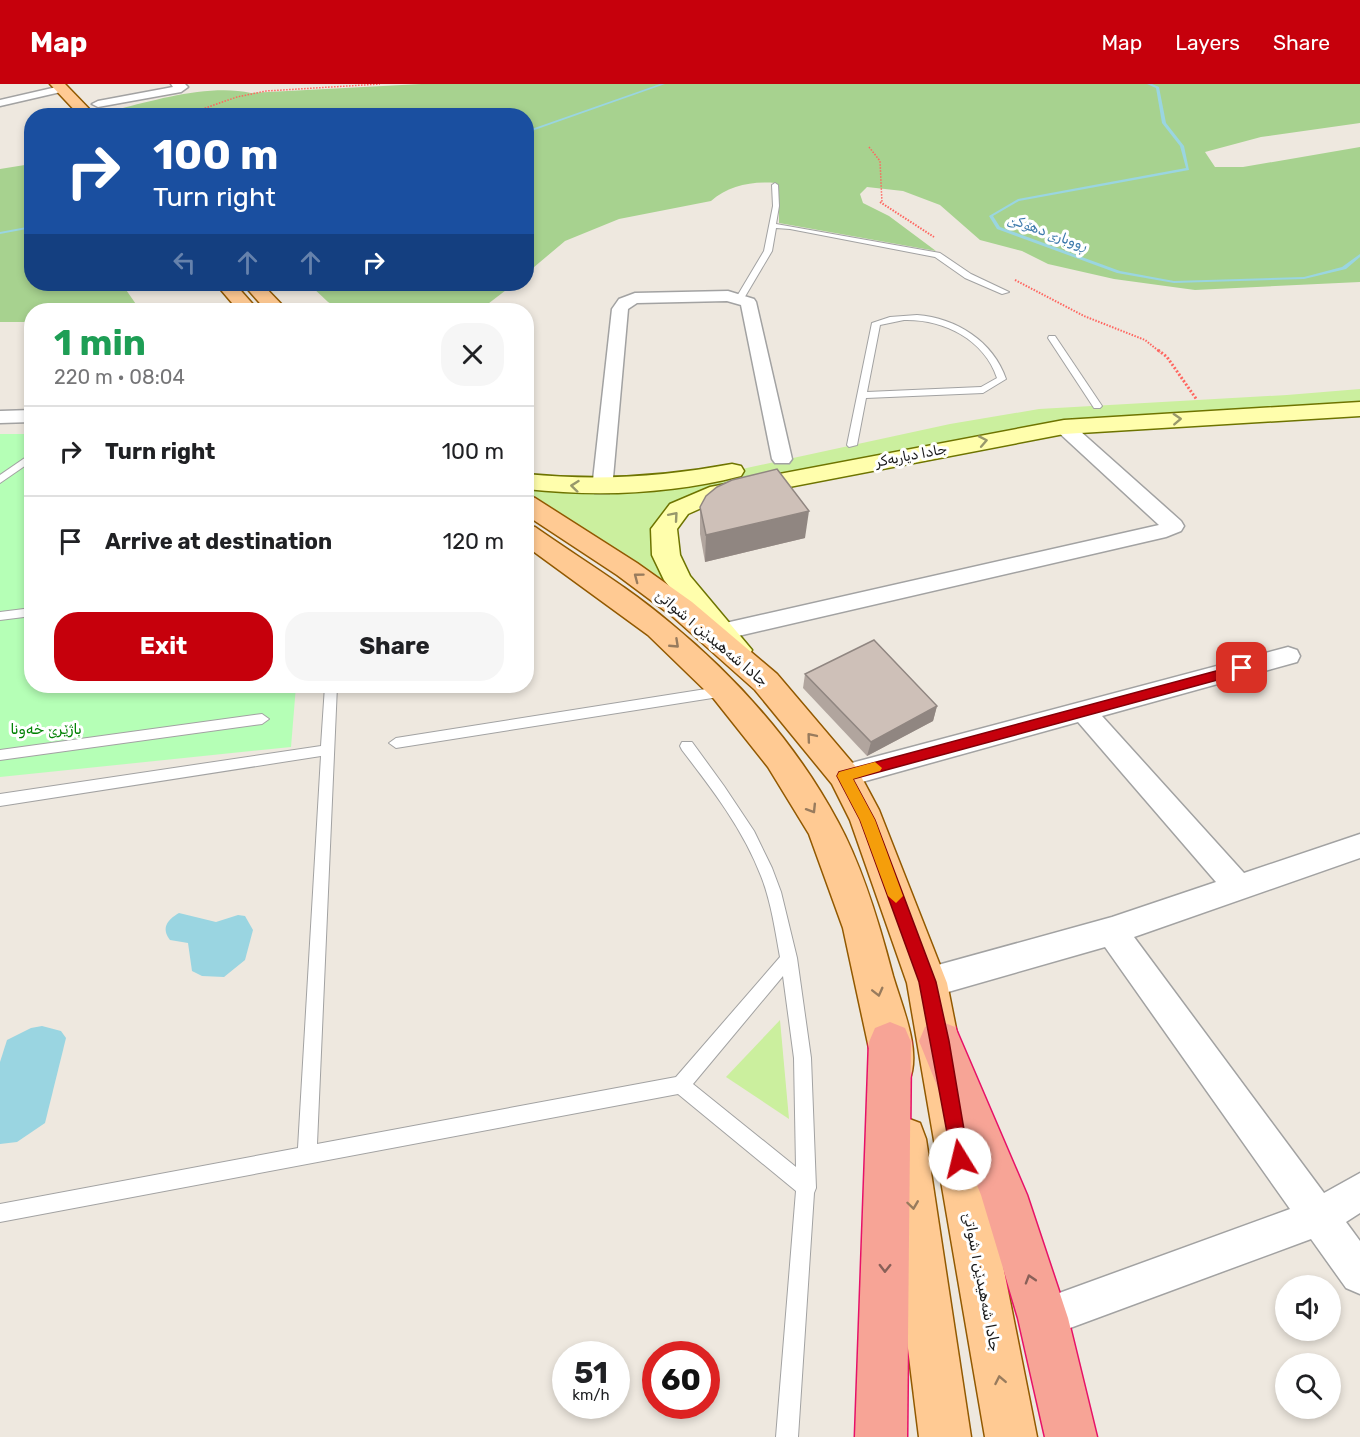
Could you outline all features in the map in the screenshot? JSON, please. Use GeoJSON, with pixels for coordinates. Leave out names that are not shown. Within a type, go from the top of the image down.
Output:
{"type":"FeatureCollection","features":[{"type":"Feature","properties":{"kind":"highway"},"geometry":{"type":"LineString","coordinates":[[940,1041],[1004,1195],[1043,1318],[1071,1437]]}},
{"type":"Feature","properties":{"kind":"highway"},"geometry":{"type":"LineString","coordinates":[[881,1437],[890,1042]]}},
{"type":"Feature","properties":{"kind":"main road"},"geometry":{"type":"LineString","coordinates":[[59,86],[90,108]]}},
{"type":"Feature","properties":{"kind":"main road"},"geometry":{"type":"LineString","coordinates":[[86,93],[92,108]]}},
{"type":"Feature","properties":{"kind":"main road"},"geometry":{"type":"LineString","coordinates":[[231,291],[242,303]]}},
{"type":"Feature","properties":{"kind":"main road"},"geometry":{"type":"LineString","coordinates":[[259,291],[270,303]]}},
{"type":"Feature","properties":{"kind":"main road"},"geometry":{"type":"LineString","coordinates":[[972,420],[1039,409],[1360,389]]}},
{"type":"Feature","properties":{"kind":"main road","name":"جادا دیاربه‌كر"},"geometry":{"type":"LineString","coordinates":[[534,482],[602,489],[694,479],[782,459],[1064,427],[1360,409]]}},
{"type":"Feature","properties":{"kind":"main road","name":"جادا دیاربه‌كر"},"geometry":{"type":"LineString","coordinates":[[766,682],[678,580],[666,555],[664,529],[679,509],[710,495],[864,449],[906,433]]}},
{"type":"Feature","properties":{"kind":"main road","name":"جادا شەهیدێن ١ شواتێ"},"geometry":{"type":"LineString","coordinates":[[534,508],[627,569],[682,609],[766,682],[844,776],[867,820],[927,982],[940,1041],[967,1206],[1011,1437]]}},
{"type":"Feature","properties":{"kind":"main road","name":"جادا شەهیدێن ١ شواتێ"},"geometry":{"type":"LineString","coordinates":[[534,539],[658,628],[725,692],[780,758],[825,830],[862,928],[890,1042],[945,1437]]}},
{"type":"Feature","properties":{"kind":"street"},"geometry":{"type":"LineString","coordinates":[[101,108],[181,89],[182,87],[176,84]]}},
{"type":"Feature","properties":{"kind":"street"},"geometry":{"type":"LineString","coordinates":[[0,103],[59,86]]}},
{"type":"Feature","properties":{"kind":"street"},"geometry":{"type":"LineString","coordinates":[[602,489],[620,309],[624,302],[635,298],[740,298],[748,302],[782,459]]}},
{"type":"Feature","properties":{"kind":"street"},"geometry":{"type":"LineString","coordinates":[[0,417],[24,416]]}},
{"type":"Feature","properties":{"kind":"street"},"geometry":{"type":"LineString","coordinates":[[721,632],[1173,526],[1064,427]]}},
{"type":"Feature","properties":{"kind":"street"},"geometry":{"type":"LineString","coordinates":[[844,776],[1288,656]]}},
{"type":"Feature","properties":{"kind":"street"},"geometry":{"type":"LineString","coordinates":[[1083,711],[1238,887]]}},
{"type":"Feature","properties":{"kind":"street"},"geometry":{"type":"LineString","coordinates":[[927,982],[1112,931],[1360,846]]}},
{"type":"Feature","properties":{"kind":"street"},"geometry":{"type":"LineString","coordinates":[[1112,931],[1360,1274]]}},
{"type":"Feature","properties":{"kind":"street"},"geometry":{"type":"LineString","coordinates":[[1043,1318],[1319,1217],[1360,1192]]}},
{"type":"Feature","properties":{"kind":"lane"},"geometry":{"type":"LineString","coordinates":[[740,298],[768,251],[773,226],[775,185]]}},
{"type":"Feature","properties":{"kind":"lane"},"geometry":{"type":"LineString","coordinates":[[773,226],[790,227],[938,255],[968,276],[1005,292]]}},
{"type":"Feature","properties":{"kind":"lane"},"geometry":{"type":"LineString","coordinates":[[862,395],[983,390],[1002,379],[996,360],[958,326],[933,318],[893,318],[876,323],[862,395],[864,449]]}},
{"type":"Feature","properties":{"kind":"lane"},"geometry":{"type":"LineString","coordinates":[[1052,338],[1097,406]]}},
{"type":"Feature","properties":{"kind":"lane"},"geometry":{"type":"LineString","coordinates":[[0,480],[24,462]]}},
{"type":"Feature","properties":{"kind":"lane"},"geometry":{"type":"LineString","coordinates":[[0,616],[24,613]]}},
{"type":"Feature","properties":{"kind":"lane"},"geometry":{"type":"LineString","coordinates":[[396,743],[725,692]]}},
{"type":"Feature","properties":{"kind":"lane"},"geometry":{"type":"LineString","coordinates":[[307,1155],[331,693]]}},
{"type":"Feature","properties":{"kind":"lane"},"geometry":{"type":"LineString","coordinates":[[0,755],[262,719]]}},
{"type":"Feature","properties":{"kind":"lane"},"geometry":{"type":"LineString","coordinates":[[687,746],[730,802],[766,870],[789,958],[801,1043],[807,1188],[787,1437]]}},
{"type":"Feature","properties":{"kind":"lane"},"geometry":{"type":"LineString","coordinates":[[0,800],[328,750]]}},
{"type":"Feature","properties":{"kind":"lane"},"geometry":{"type":"LineString","coordinates":[[0,1213],[681,1085],[789,958]]}},
{"type":"Feature","properties":{"kind":"lane"},"geometry":{"type":"LineString","coordinates":[[681,1085],[807,1188]]}},
{"type":"Feature","properties":{"kind":"path"},"geometry":{"type":"LineString","coordinates":[[205,108],[237,97],[266,91],[380,84]]}},
{"type":"Feature","properties":{"kind":"path"},"geometry":{"type":"LineString","coordinates":[[869,147],[880,161],[880,202],[885,208],[935,238]]}},
{"type":"Feature","properties":{"kind":"path"},"geometry":{"type":"LineString","coordinates":[[1010,278],[1084,316],[1145,340],[1167,357],[1197,400]]}},
{"type":"Feature","properties":{"kind":"green space"},"geometry":{"type":"Polygon","coordinates":[[[421,84],[1360,84],[1360,123],[1261,137],[1205,152],[1215,167],[1243,167],[1360,147],[1360,282],[1195,290],[1114,279],[1048,264],[1022,251],[980,240],[940,205],[903,191],[867,187],[860,194],[863,203],[889,216],[936,251],[779,223],[779,188],[775,183],[749,184],[733,188],[711,201],[619,219],[565,241],[534,267],[534,108],[123,108],[202,91],[251,93],[421,84]]]}},
{"type":"Feature","properties":{"kind":"green space"},"geometry":{"type":"Polygon","coordinates":[[[24,165],[24,291],[127,291],[135,303],[24,303],[24,322],[0,322],[0,169],[24,165]]]}},
{"type":"Feature","properties":{"kind":"green space"},"geometry":{"type":"Polygon","coordinates":[[[316,291],[505,291],[489,303],[328,302],[316,291]]]}},
{"type":"Feature","properties":{"kind":"green space"},"geometry":{"type":"Polygon","coordinates":[[[1360,389],[1360,409],[1064,427],[710,495],[664,529],[703,610],[534,505],[534,482],[602,489],[742,469],[950,424],[1039,409],[1360,389]]]}},
{"type":"Feature","properties":{"kind":"green space","name":"باژێرێ خه‌ونا"},"geometry":{"type":"Polygon","coordinates":[[[0,434],[24,434],[24,693],[295,693],[291,747],[0,777],[0,434]]]}},
{"type":"Feature","properties":{"kind":"green space"},"geometry":{"type":"Polygon","coordinates":[[[780,1020],[789,1119],[726,1077],[780,1020]]]}},
{"type":"Feature","properties":{"kind":"water"},"geometry":{"type":"Polygon","coordinates":[[[179,913],[216,922],[238,915],[245,916],[253,930],[245,960],[224,977],[202,976],[192,971],[188,943],[170,940],[166,932],[171,918],[179,913]]]}},
{"type":"Feature","properties":{"kind":"water"},"geometry":{"type":"Polygon","coordinates":[[[42,1026],[61,1031],[66,1038],[45,1123],[17,1142],[0,1144],[0,1062],[7,1040],[31,1028],[42,1026]]]}},
{"type":"Feature","properties":{"kind":"building"},"geometry":{"type":"Polygon","coordinates":[[[777,469],[809,511],[706,535],[700,507],[706,496],[717,487],[732,480],[777,469]]]}},
{"type":"Feature","properties":{"kind":"building"},"geometry":{"type":"Polygon","coordinates":[[[874,640],[937,706],[871,742],[805,674],[874,640]]]}},
{"type":"Feature","properties":{"kind":"waterway","name":"ڕووبارێ دهۆكێ"},"geometry":{"type":"LineString","coordinates":[[534,129],[663,84]]}},
{"type":"Feature","properties":{"kind":"waterway","name":"ڕووبارێ دهۆكێ"},"geometry":{"type":"LineString","coordinates":[[1149,84],[1157,87],[1164,123],[1182,146],[1188,169],[1018,200],[991,216],[998,228],[1119,272],[1174,282],[1304,278],[1344,268],[1360,255]]}},
{"type":"Feature","properties":{"kind":"waterway","name":"ڕووبارێ دهۆكێ"},"geometry":{"type":"LineString","coordinates":[[0,233],[24,228]]}},
{"type":"Feature","properties":{"kind":"slow traffic"},"geometry":{"type":"LineString","coordinates":[[875,768],[844,776],[867,820],[896,896]]}},
{"type":"Feature","properties":{"kind":"route"},"geometry":{"type":"LineString","coordinates":[[960,1159],[940,1041],[927,982],[867,820],[844,776],[1242,668]]}}]}
